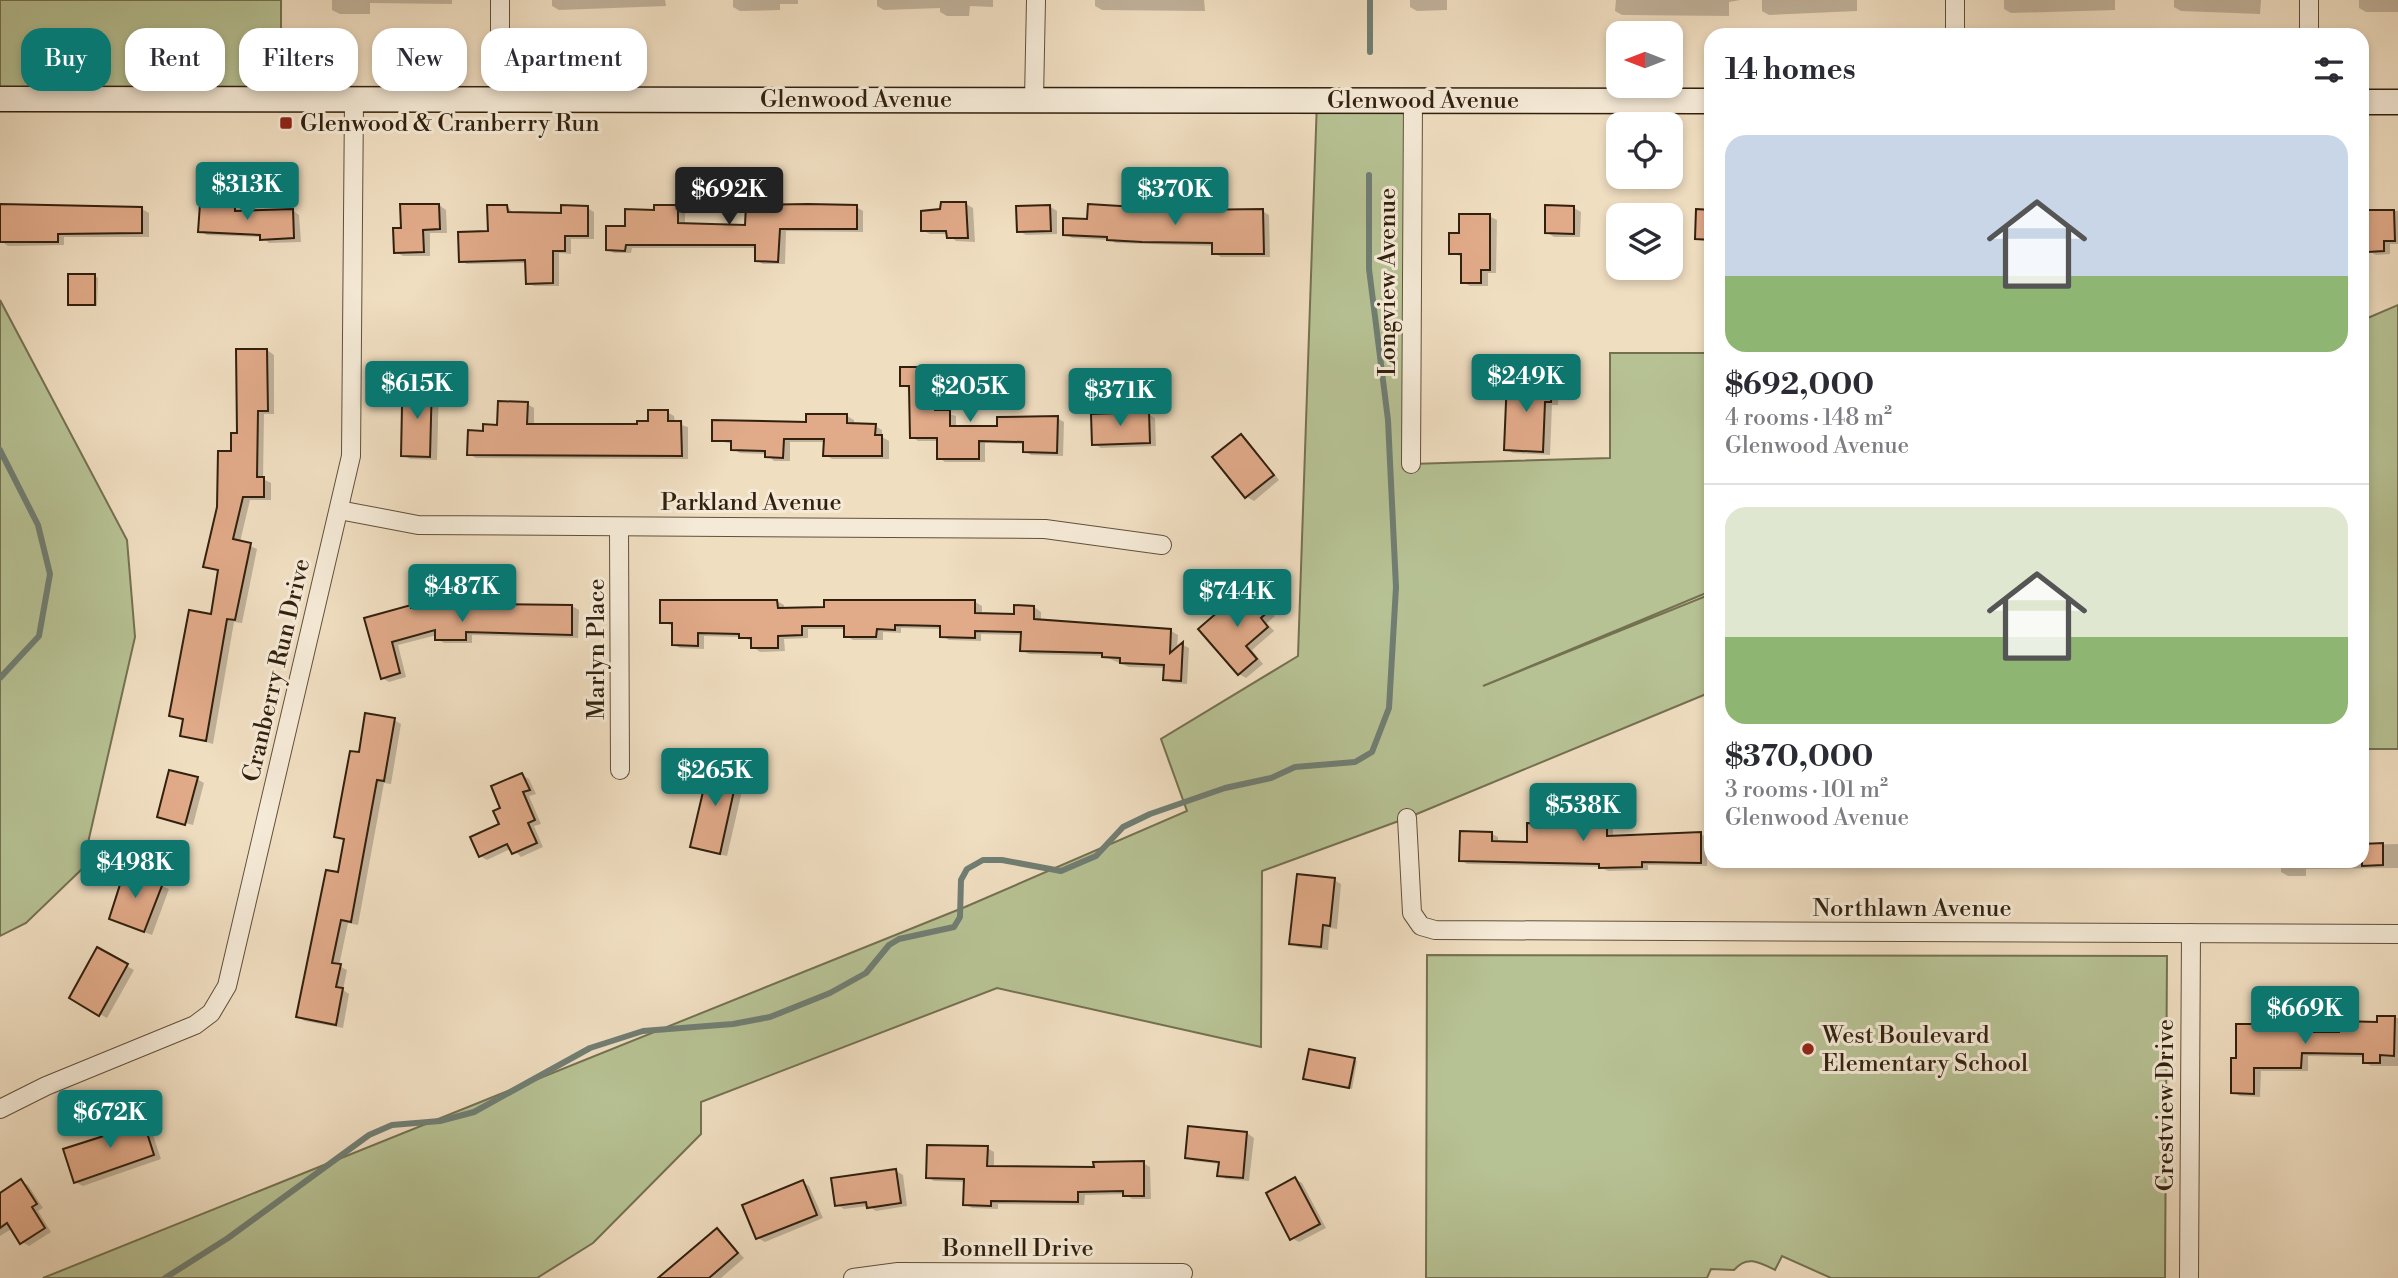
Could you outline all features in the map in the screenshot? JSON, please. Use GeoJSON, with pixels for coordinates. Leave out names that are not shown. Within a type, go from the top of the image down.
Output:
{"type":"FeatureCollection","features":[{"type":"Feature","properties":{"kind":"street"},"geometry":{"type":"LineString","coordinates":[[500,0],[500,100]]}},
{"type":"Feature","properties":{"kind":"street"},"geometry":{"type":"LineString","coordinates":[[1034,99],[1036,0]]}},
{"type":"Feature","properties":{"kind":"street"},"geometry":{"type":"LineString","coordinates":[[1955,0],[1955,28]]}},
{"type":"Feature","properties":{"kind":"street"},"geometry":{"type":"LineString","coordinates":[[2309,0],[2309,28]]}},
{"type":"Feature","properties":{"kind":"street","name":"Glenwood Avenue"},"geometry":{"type":"LineString","coordinates":[[0,99],[1704,101]]}},
{"type":"Feature","properties":{"kind":"street","name":"Cranberry Run Drive"},"geometry":{"type":"LineString","coordinates":[[0,1109],[46,1086],[195,1025],[219,1003],[239,946],[298,677],[351,456],[354,99]]}},
{"type":"Feature","properties":{"kind":"street","name":"Longview Avenue"},"geometry":{"type":"LineString","coordinates":[[1411,464],[1413,100]]}},
{"type":"Feature","properties":{"kind":"street"},"geometry":{"type":"LineString","coordinates":[[2369,102],[2398,102]]}},
{"type":"Feature","properties":{"kind":"street","name":"Parkland Avenue"},"geometry":{"type":"LineString","coordinates":[[340,510],[418,525],[1045,529],[1163,545]]}},
{"type":"Feature","properties":{"kind":"street","name":"Marlyn Place"},"geometry":{"type":"LineString","coordinates":[[619,527],[620,770]]}},
{"type":"Feature","properties":{"kind":"street","name":"Northlawn Avenue"},"geometry":{"type":"LineString","coordinates":[[1407,818],[1412,913],[1421,926],[1427,928],[1486,931],[2398,934]]}},
{"type":"Feature","properties":{"kind":"street","name":"Crestview Drive"},"geometry":{"type":"LineString","coordinates":[[2189,1278],[2191,933]]}},
{"type":"Feature","properties":{"kind":"street","name":"Bonnell Drive"},"geometry":{"type":"LineString","coordinates":[[853,1278],[898,1272],[1183,1273]]}},
{"type":"Feature","properties":{"kind":"green space"},"geometry":{"type":"Polygon","coordinates":[[[0,0],[281,0],[281,28],[239,28],[239,91],[281,91],[281,99],[0,99],[0,0]]]}},
{"type":"Feature","properties":{"kind":"green space"},"geometry":{"type":"Polygon","coordinates":[[[1317,100],[1413,100],[1411,464],[1610,458],[1610,353],[1704,353],[1704,594],[1483,686],[1704,597],[1704,695],[1407,818],[1262,871],[1261,1047],[997,988],[701,1102],[701,1134],[593,1243],[537,1278],[43,1278],[965,907],[1187,811],[1161,739],[1298,656],[1317,100]]]}},
{"type":"Feature","properties":{"kind":"green space"},"geometry":{"type":"Polygon","coordinates":[[[0,300],[127,540],[135,637],[82,869],[26,923],[0,936],[0,300]]]}},
{"type":"Feature","properties":{"kind":"green space"},"geometry":{"type":"Polygon","coordinates":[[[2398,305],[2398,749],[2369,749],[2369,317],[2398,305]]]}},
{"type":"Feature","properties":{"kind":"green space","name":"West Boulevard Elementary School"},"geometry":{"type":"Polygon","coordinates":[[[1427,955],[2167,956],[2165,1278],[1831,1278],[1782,1256],[1775,1270],[1748,1261],[1734,1270],[1711,1269],[1707,1278],[1426,1278],[1427,955]]]}},
{"type":"Feature","properties":{"kind":"building"},"geometry":{"type":"Polygon","coordinates":[[[941,202],[966,202],[968,238],[947,238],[946,231],[921,231],[921,211],[940,209],[941,202]]]}},
{"type":"Feature","properties":{"kind":"building"},"geometry":{"type":"Polygon","coordinates":[[[0,204],[142,207],[142,233],[58,234],[58,242],[0,242],[0,204]]]}},
{"type":"Feature","properties":{"kind":"building"},"geometry":{"type":"Polygon","coordinates":[[[200,204],[235,206],[235,211],[293,209],[294,238],[260,240],[260,235],[198,232],[200,204]]]}},
{"type":"Feature","properties":{"kind":"building"},"geometry":{"type":"Polygon","coordinates":[[[400,204],[439,204],[440,229],[423,230],[424,252],[394,253],[393,228],[401,228],[400,204]]]}},
{"type":"Feature","properties":{"kind":"building"},"geometry":{"type":"Polygon","coordinates":[[[1088,204],[1185,210],[1263,209],[1264,254],[1212,254],[1212,243],[1142,242],[1063,235],[1063,218],[1087,219],[1088,204]]]}},
{"type":"Feature","properties":{"kind":"building"},"geometry":{"type":"Polygon","coordinates":[[[487,205],[507,205],[508,212],[561,213],[561,205],[588,206],[588,236],[565,236],[565,251],[553,251],[553,283],[526,284],[525,260],[459,262],[458,232],[488,231],[487,205]]]}},
{"type":"Feature","properties":{"kind":"building"},"geometry":{"type":"Polygon","coordinates":[[[654,205],[678,205],[678,223],[745,225],[746,205],[857,205],[857,229],[780,229],[778,262],[755,261],[755,245],[626,245],[625,251],[606,250],[606,226],[625,226],[625,209],[654,210],[654,205]]]}},
{"type":"Feature","properties":{"kind":"building"},"geometry":{"type":"Polygon","coordinates":[[[1050,205],[1051,231],[1017,232],[1016,206],[1050,205]]]}},
{"type":"Feature","properties":{"kind":"building"},"geometry":{"type":"Polygon","coordinates":[[[1545,205],[1574,206],[1574,234],[1545,233],[1545,205]]]}},
{"type":"Feature","properties":{"kind":"building"},"geometry":{"type":"Polygon","coordinates":[[[1696,209],[1704,210],[1704,240],[1695,239],[1696,209]]]}},
{"type":"Feature","properties":{"kind":"building"},"geometry":{"type":"Polygon","coordinates":[[[2369,210],[2394,210],[2395,241],[2384,241],[2384,251],[2369,252],[2369,210]]]}},
{"type":"Feature","properties":{"kind":"building"},"geometry":{"type":"Polygon","coordinates":[[[1459,214],[1490,214],[1490,270],[1481,270],[1481,283],[1461,283],[1461,254],[1449,254],[1449,233],[1459,233],[1459,214]]]}},
{"type":"Feature","properties":{"kind":"building"},"geometry":{"type":"Polygon","coordinates":[[[68,274],[95,274],[95,305],[68,305],[68,274]]]}},
{"type":"Feature","properties":{"kind":"building"},"geometry":{"type":"Polygon","coordinates":[[[236,349],[267,349],[268,411],[258,411],[257,477],[264,477],[264,497],[243,497],[233,539],[251,543],[235,620],[227,619],[206,741],[180,736],[183,719],[169,716],[189,610],[211,614],[218,570],[203,567],[217,507],[218,451],[231,451],[231,433],[237,433],[236,349]]]}},
{"type":"Feature","properties":{"kind":"building"},"geometry":{"type":"Polygon","coordinates":[[[900,367],[932,367],[935,410],[950,410],[950,426],[997,426],[997,417],[1058,416],[1057,453],[1023,452],[1023,442],[979,441],[979,459],[937,459],[937,438],[910,438],[909,386],[900,386],[900,367]]]}},
{"type":"Feature","properties":{"kind":"building"},"geometry":{"type":"Polygon","coordinates":[[[1507,378],[1552,379],[1551,402],[1545,402],[1543,452],[1504,450],[1507,378]]]}},
{"type":"Feature","properties":{"kind":"building"},"geometry":{"type":"Polygon","coordinates":[[[411,380],[432,381],[430,457],[401,456],[402,406],[410,406],[411,380]]]}},
{"type":"Feature","properties":{"kind":"building"},"geometry":{"type":"Polygon","coordinates":[[[498,401],[528,402],[527,424],[637,424],[637,421],[648,421],[648,410],[668,410],[668,421],[681,421],[682,456],[467,455],[468,430],[483,431],[483,424],[497,425],[498,401]]]}},
{"type":"Feature","properties":{"kind":"building"},"geometry":{"type":"Polygon","coordinates":[[[1149,412],[1150,443],[1092,445],[1091,414],[1149,412]]]}},
{"type":"Feature","properties":{"kind":"building"},"geometry":{"type":"Polygon","coordinates":[[[806,414],[847,414],[847,423],[876,424],[875,435],[882,435],[882,456],[823,456],[824,439],[784,439],[783,458],[765,457],[765,451],[731,450],[731,441],[712,441],[712,420],[806,422],[806,414]]]}},
{"type":"Feature","properties":{"kind":"building"},"geometry":{"type":"Polygon","coordinates":[[[1241,434],[1274,475],[1245,498],[1212,457],[1241,434]]]}},
{"type":"Feature","properties":{"kind":"building"},"geometry":{"type":"Polygon","coordinates":[[[1248,586],[1269,611],[1261,618],[1268,627],[1246,646],[1257,659],[1238,675],[1198,629],[1248,586]]]}},
{"type":"Feature","properties":{"kind":"building"},"geometry":{"type":"Polygon","coordinates":[[[451,598],[494,598],[494,604],[572,605],[572,635],[466,632],[466,640],[435,640],[435,630],[392,642],[400,673],[381,679],[364,618],[411,605],[411,608],[451,609],[451,598]]]}},
{"type":"Feature","properties":{"kind":"building"},"geometry":{"type":"Polygon","coordinates":[[[660,600],[777,600],[778,608],[824,607],[824,600],[975,600],[975,613],[1014,614],[1014,605],[1034,606],[1034,619],[1171,629],[1170,653],[1183,642],[1181,681],[1163,680],[1164,665],[1120,663],[1120,658],[1102,657],[1102,653],[1020,651],[1021,632],[975,631],[975,638],[940,637],[940,626],[895,625],[895,630],[877,629],[876,637],[844,637],[844,626],[802,626],[802,635],[778,636],[778,648],[751,648],[751,638],[739,638],[739,634],[698,633],[698,646],[672,645],[672,623],[660,623],[660,600]]]}},
{"type":"Feature","properties":{"kind":"building"},"geometry":{"type":"Polygon","coordinates":[[[365,713],[395,718],[384,781],[377,780],[351,922],[341,920],[332,963],[341,964],[336,987],[343,988],[336,1025],[296,1017],[326,870],[338,872],[344,839],[334,837],[350,751],[359,752],[365,713]]]}},
{"type":"Feature","properties":{"kind":"building"},"geometry":{"type":"Polygon","coordinates":[[[710,762],[739,768],[720,854],[690,847],[710,762]]]}},
{"type":"Feature","properties":{"kind":"building"},"geometry":{"type":"Polygon","coordinates":[[[169,770],[198,777],[185,825],[157,817],[169,770]]]}},
{"type":"Feature","properties":{"kind":"building"},"geometry":{"type":"Polygon","coordinates":[[[522,773],[530,790],[523,792],[535,820],[528,823],[537,843],[512,854],[507,844],[479,857],[470,837],[499,824],[493,811],[500,808],[491,786],[522,773]]]}},
{"type":"Feature","properties":{"kind":"building"},"geometry":{"type":"Polygon","coordinates":[[[1583,793],[1607,793],[1607,836],[1701,832],[1701,863],[1642,862],[1642,867],[1599,868],[1599,864],[1459,861],[1460,831],[1492,832],[1492,841],[1527,842],[1527,823],[1583,824],[1583,793]]]}},
{"type":"Feature","properties":{"kind":"building"},"geometry":{"type":"Polygon","coordinates":[[[2383,843],[2383,865],[2369,866],[2369,844],[2383,843]]]}},
{"type":"Feature","properties":{"kind":"building"},"geometry":{"type":"Polygon","coordinates":[[[125,869],[163,883],[144,932],[109,919],[125,869]]]}},
{"type":"Feature","properties":{"kind":"building"},"geometry":{"type":"Polygon","coordinates":[[[1297,874],[1335,878],[1330,926],[1323,925],[1321,947],[1289,944],[1297,874]]]}},
{"type":"Feature","properties":{"kind":"building"},"geometry":{"type":"Polygon","coordinates":[[[97,947],[128,964],[99,1016],[69,998],[97,947]]]}},
{"type":"Feature","properties":{"kind":"building"},"geometry":{"type":"Polygon","coordinates":[[[2377,1016],[2395,1016],[2394,1056],[2380,1055],[2380,1063],[2363,1063],[2363,1054],[2302,1053],[2301,1068],[2254,1068],[2254,1094],[2231,1093],[2231,1058],[2236,1058],[2236,1024],[2283,1024],[2283,1017],[2302,1017],[2302,1032],[2339,1032],[2339,1021],[2377,1022],[2377,1016]]]}},
{"type":"Feature","properties":{"kind":"building"},"geometry":{"type":"Polygon","coordinates":[[[1309,1049],[1355,1058],[1349,1088],[1303,1079],[1309,1049]]]}},
{"type":"Feature","properties":{"kind":"building"},"geometry":{"type":"Polygon","coordinates":[[[141,1114],[154,1155],[74,1183],[63,1149],[113,1133],[110,1124],[141,1114]]]}},
{"type":"Feature","properties":{"kind":"building"},"geometry":{"type":"Polygon","coordinates":[[[1188,1126],[1247,1132],[1243,1178],[1217,1176],[1219,1162],[1185,1158],[1188,1126]]]}},
{"type":"Feature","properties":{"kind":"building"},"geometry":{"type":"Polygon","coordinates":[[[927,1145],[988,1146],[987,1166],[1094,1167],[1093,1162],[1144,1161],[1144,1196],[1123,1196],[1123,1191],[1078,1192],[1078,1202],[991,1201],[991,1206],[963,1205],[964,1179],[926,1178],[927,1145]]]}},
{"type":"Feature","properties":{"kind":"building"},"geometry":{"type":"Polygon","coordinates":[[[896,1169],[901,1203],[867,1208],[866,1202],[835,1206],[831,1178],[896,1169]]]}},
{"type":"Feature","properties":{"kind":"building"},"geometry":{"type":"Polygon","coordinates":[[[1295,1177],[1320,1224],[1290,1240],[1266,1193],[1295,1177]]]}},
{"type":"Feature","properties":{"kind":"building"},"geometry":{"type":"Polygon","coordinates":[[[21,1179],[37,1204],[32,1207],[45,1228],[20,1244],[7,1223],[0,1228],[0,1193],[21,1179]]]}},
{"type":"Feature","properties":{"kind":"building"},"geometry":{"type":"Polygon","coordinates":[[[803,1180],[817,1215],[756,1239],[742,1205],[803,1180]]]}},
{"type":"Feature","properties":{"kind":"building"},"geometry":{"type":"Polygon","coordinates":[[[717,1228],[738,1253],[709,1278],[658,1278],[717,1228]]]}},
{"type":"Feature","properties":{"kind":"waterway"},"geometry":{"type":"LineString","coordinates":[[1370,0],[1370,52]]}},
{"type":"Feature","properties":{"kind":"waterway"},"geometry":{"type":"LineString","coordinates":[[165,1278],[228,1238],[369,1135],[392,1125],[440,1121],[474,1112],[590,1048],[643,1031],[733,1024],[770,1017],[830,993],[866,973],[889,945],[899,939],[954,927],[960,917],[961,880],[967,869],[983,860],[1002,860],[1061,871],[1096,856],[1123,827],[1150,814],[1225,788],[1271,778],[1295,767],[1355,762],[1372,752],[1389,708],[1396,587],[1388,420],[1369,269],[1369,175]]}},
{"type":"Feature","properties":{"kind":"waterway"},"geometry":{"type":"LineString","coordinates":[[0,450],[38,525],[50,574],[39,636],[0,678]]}},
{"type":"Feature","properties":{"kind":"place","name":"Glenwood & Cranberry Run"},"geometry":{"type":"Point","coordinates":[286,123]}},
{"type":"Feature","properties":{"kind":"place","name":"West Boulevard Elementary School"},"geometry":{"type":"Point","coordinates":[1808,1049]}}]}
